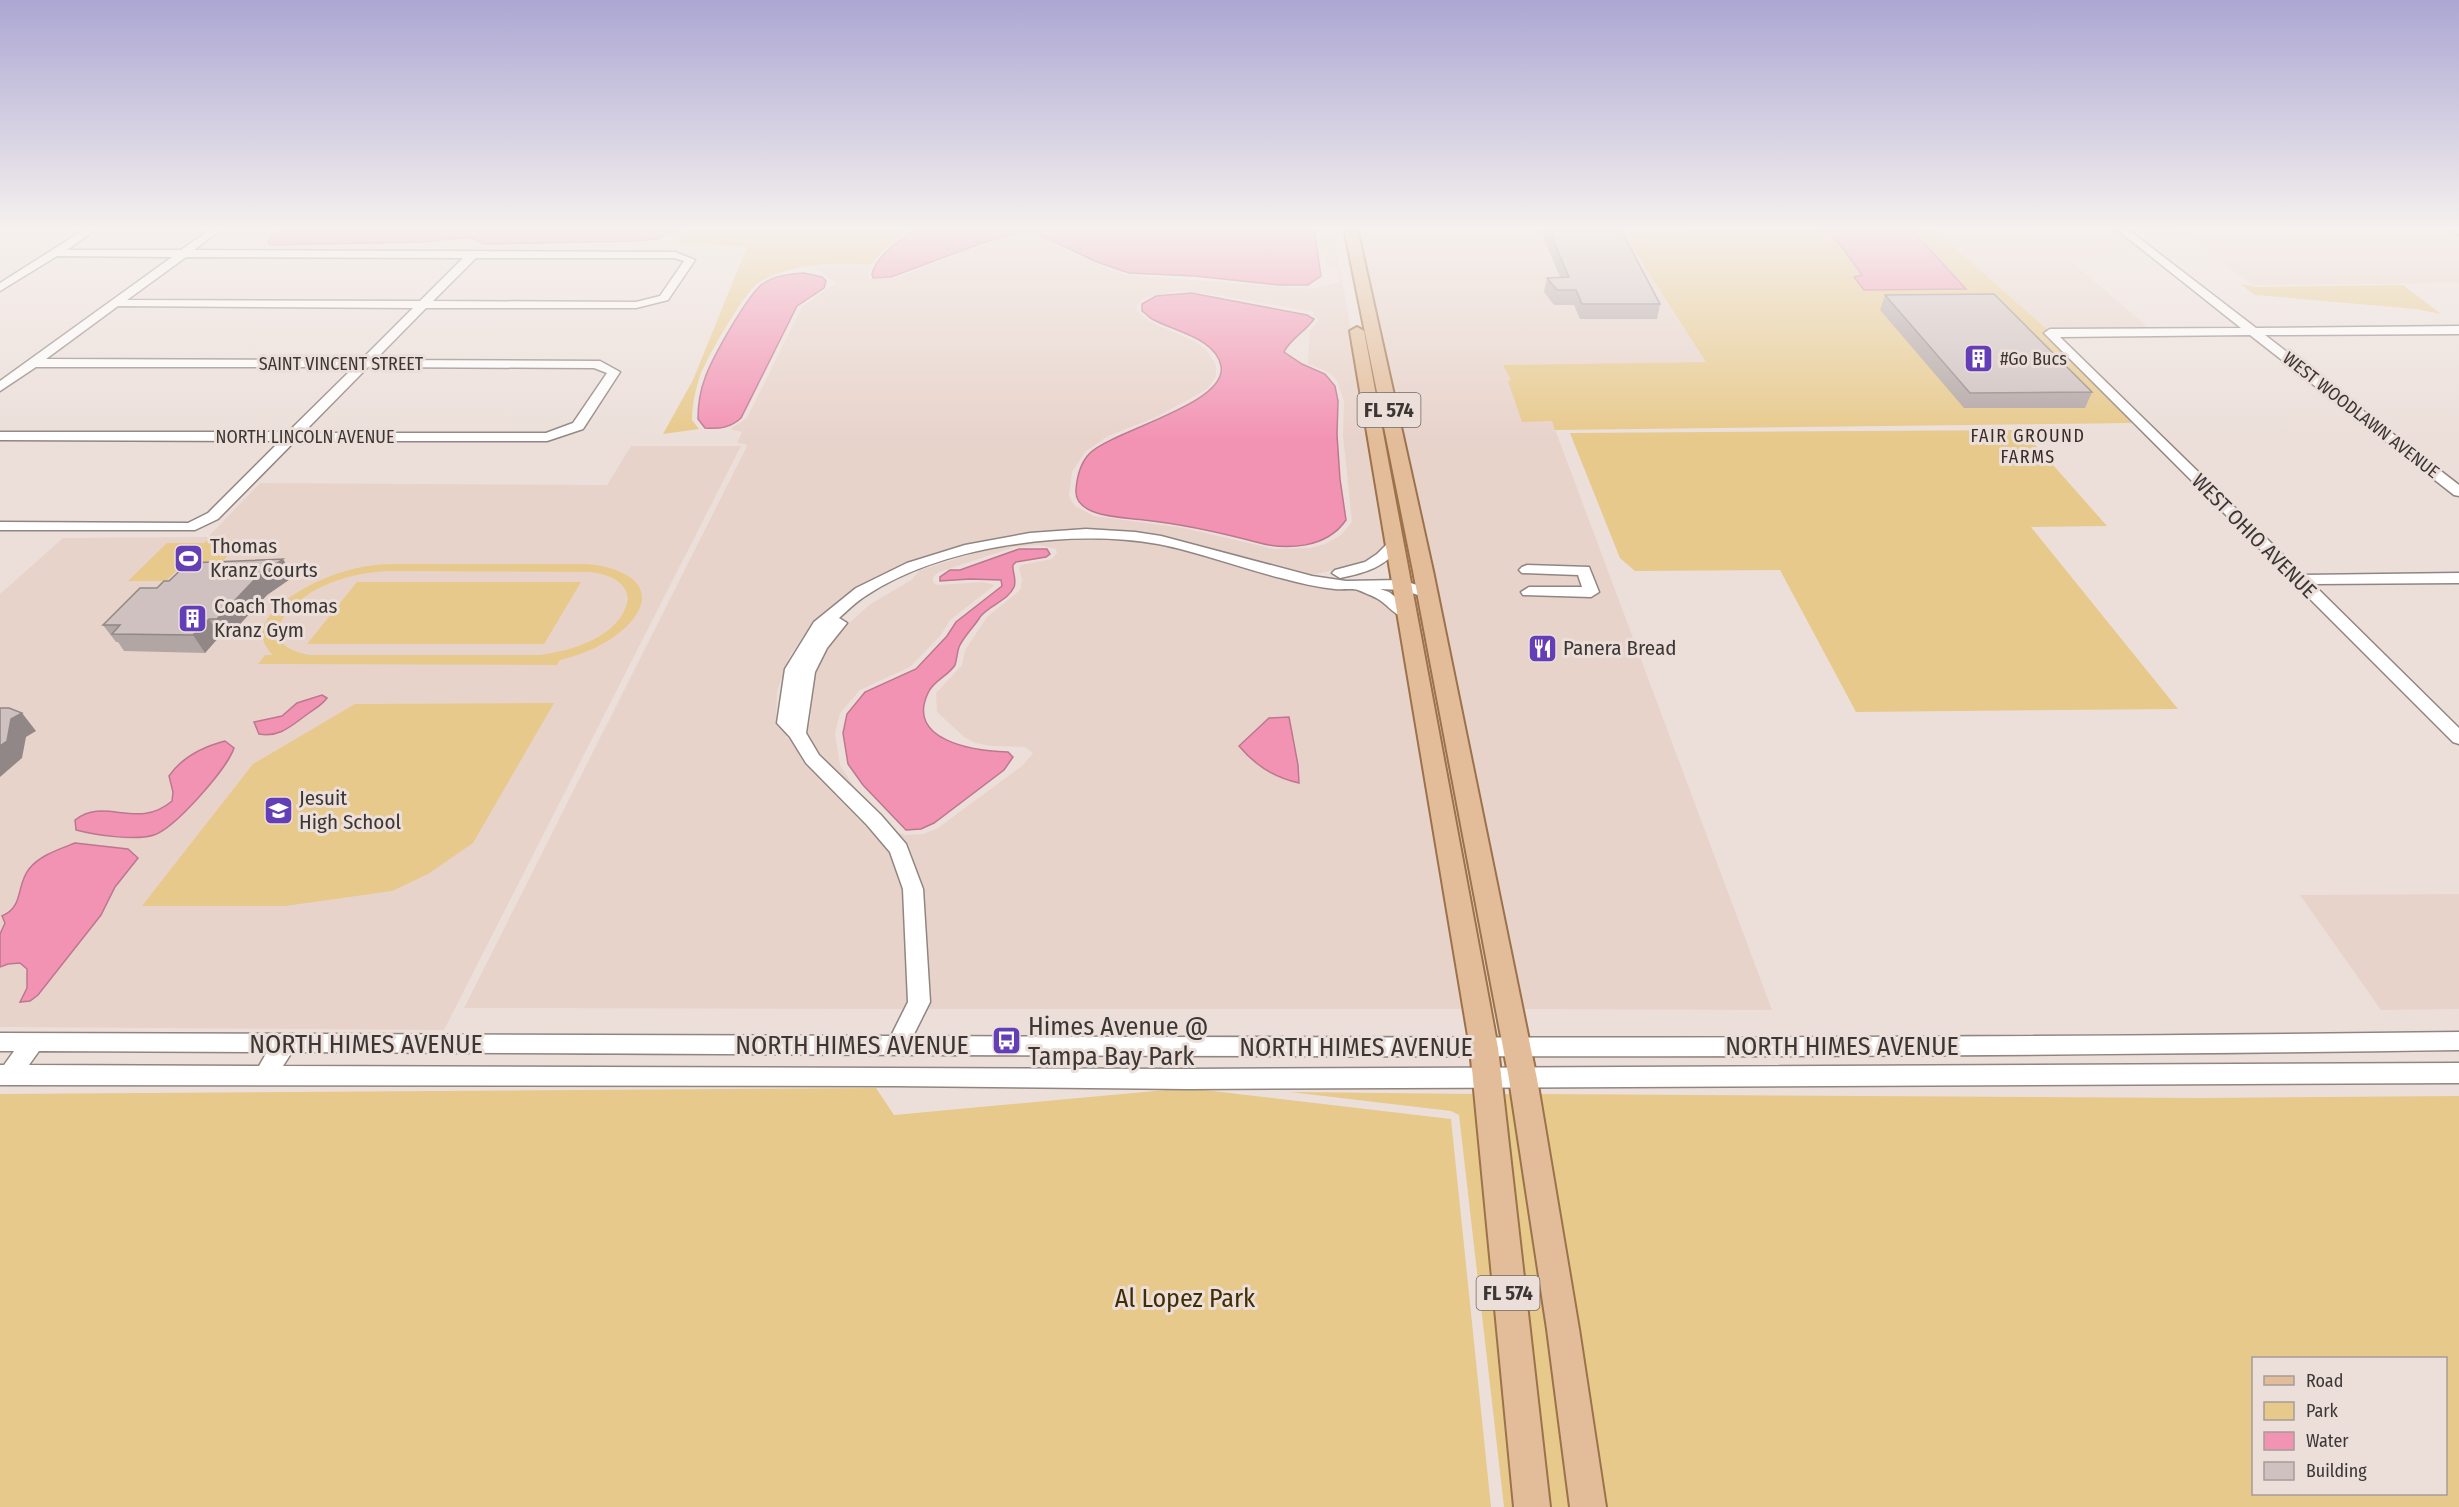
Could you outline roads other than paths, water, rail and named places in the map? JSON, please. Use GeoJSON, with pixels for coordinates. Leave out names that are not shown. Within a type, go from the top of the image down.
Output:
{"type":"FeatureCollection","features":[{"type":"Feature","properties":{"kind":"main road","name":"FL 574"},"geometry":{"type":"LineString","coordinates":[[1352,298],[1486,1063],[1532,1507]]}},
{"type":"Feature","properties":{"kind":"main road","name":"FL 574"},"geometry":{"type":"LineString","coordinates":[[1365,298],[1425,582],[1523,1078],[1563,1329],[1588,1507]]}},
{"type":"Feature","properties":{"kind":"street"},"geometry":{"type":"LineString","coordinates":[[0,387],[121,298]]}},
{"type":"Feature","properties":{"kind":"street"},"geometry":{"type":"LineString","coordinates":[[0,526],[190,527],[213,516],[430,298]]}},
{"type":"Feature","properties":{"kind":"street"},"geometry":{"type":"LineString","coordinates":[[115,303],[636,305],[663,298]]}},
{"type":"Feature","properties":{"kind":"street","name":"WEST WOODLAWN AVENUE"},"geometry":{"type":"LineString","coordinates":[[2211,298],[2459,492]]}},
{"type":"Feature","properties":{"kind":"street"},"geometry":{"type":"LineString","coordinates":[[2254,331],[2459,330]]}},
{"type":"Feature","properties":{"kind":"street","name":"WEST OHIO AVENUE"},"geometry":{"type":"LineString","coordinates":[[2254,331],[2050,333],[2459,738]]}},
{"type":"Feature","properties":{"kind":"street","name":"SAINT VINCENT STREET"},"geometry":{"type":"LineString","coordinates":[[32,363],[596,364],[614,372],[594,400]]}},
{"type":"Feature","properties":{"kind":"street","name":"NORTH LINCOLN AVENUE"},"geometry":{"type":"LineString","coordinates":[[0,436],[547,437],[578,426],[594,400]]}},
{"type":"Feature","properties":{"kind":"street"},"geometry":{"type":"LineString","coordinates":[[898,1044],[919,1002],[913,899],[908,875],[899,849],[874,820],[812,759],[797,733],[803,719],[803,687],[821,645],[848,615],[869,599],[905,578],[915,567],[965,551],[1016,540],[1065,534],[1097,534],[1169,542],[1262,570],[1313,579],[1400,579],[1425,582]]}},
{"type":"Feature","properties":{"kind":"street"},"geometry":{"type":"LineString","coordinates":[[1341,579],[1376,563],[1387,555],[1394,545]]}},
{"type":"Feature","properties":{"kind":"street"},"geometry":{"type":"LineString","coordinates":[[1527,570],[1584,570],[1591,592],[1530,592]]}},
{"type":"Feature","properties":{"kind":"street"},"geometry":{"type":"LineString","coordinates":[[2298,580],[2459,578]]}},
{"type":"Feature","properties":{"kind":"street"},"geometry":{"type":"LineString","coordinates":[[1341,579],[1383,595],[1407,614]]}},
{"type":"Feature","properties":{"kind":"street"},"geometry":{"type":"LineString","coordinates":[[1400,579],[1425,582]]}},
{"type":"Feature","properties":{"kind":"street"},"geometry":{"type":"LineString","coordinates":[[5,1075],[34,1041]]}},
{"type":"Feature","properties":{"kind":"street","name":"NORTH HIMES AVENUE"},"geometry":{"type":"LineString","coordinates":[[5,1075],[264,1077],[543,1075],[1188,1079],[1486,1063],[1516,1047],[2459,1041]]}},
{"type":"Feature","properties":{"kind":"street","name":"NORTH HIMES AVENUE"},"geometry":{"type":"LineString","coordinates":[[0,1042],[898,1044],[1486,1063],[1523,1078],[2459,1073]]}},
{"type":"Feature","properties":{"kind":"street"},"geometry":{"type":"LineString","coordinates":[[2316,1043],[2340,1074]]}},
{"type":"Feature","properties":{"kind":"street"},"geometry":{"type":"LineString","coordinates":[[264,1077],[285,1044]]}},
{"type":"Feature","properties":{"kind":"street"},"geometry":{"type":"LineString","coordinates":[[543,1075],[553,1045]]}},
{"type":"Feature","properties":{"kind":"water"},"geometry":{"type":"Polygon","coordinates":[[[750,298],[809,298],[797,306],[741,418],[724,427],[705,428],[698,419],[703,383],[714,357],[750,298]]]}},
{"type":"Feature","properties":{"kind":"water"},"geometry":{"type":"Polygon","coordinates":[[[1152,298],[1219,298],[1307,315],[1314,319],[1284,352],[1302,364],[1325,374],[1335,386],[1338,401],[1337,435],[1340,479],[1346,520],[1338,529],[1328,537],[1306,545],[1268,545],[1186,526],[1114,517],[1083,506],[1076,490],[1081,465],[1090,453],[1103,444],[1189,404],[1207,392],[1218,380],[1221,366],[1211,349],[1192,336],[1152,319],[1142,311],[1142,304],[1152,298]]]}},
{"type":"Feature","properties":{"kind":"water"},"geometry":{"type":"Polygon","coordinates":[[[1019,549],[1047,549],[1050,554],[1046,557],[1016,562],[1013,565],[1015,584],[1011,592],[980,617],[961,643],[955,665],[929,691],[924,708],[926,721],[934,732],[946,740],[978,749],[1008,752],[1013,757],[1004,770],[934,823],[921,829],[906,830],[863,785],[848,764],[843,733],[847,714],[865,692],[916,669],[947,636],[956,622],[1002,586],[1001,580],[940,581],[940,577],[950,570],[960,570],[1019,549]]]}},
{"type":"Feature","properties":{"kind":"water"},"geometry":{"type":"Polygon","coordinates":[[[322,695],[327,698],[323,703],[291,726],[273,734],[259,734],[254,722],[282,716],[297,703],[322,695]]]}},
{"type":"Feature","properties":{"kind":"water"},"geometry":{"type":"Polygon","coordinates":[[[1289,717],[1299,783],[1282,778],[1266,769],[1251,759],[1239,746],[1269,718],[1289,717]]]}},
{"type":"Feature","properties":{"kind":"water"},"geometry":{"type":"Polygon","coordinates":[[[225,741],[234,748],[222,769],[187,810],[163,830],[146,837],[126,837],[76,830],[75,820],[86,814],[110,811],[134,814],[159,809],[172,801],[173,792],[169,776],[174,769],[193,754],[225,741]]]}},
{"type":"Feature","properties":{"kind":"water"},"geometry":{"type":"Polygon","coordinates":[[[75,843],[128,849],[138,858],[115,887],[101,915],[38,995],[30,1001],[20,1002],[27,988],[27,969],[20,963],[0,967],[0,934],[5,923],[2,916],[14,907],[25,875],[34,864],[50,853],[75,843]]]}},
{"type":"Feature","properties":{"kind":"place","name":"#Go Bucs"},"geometry":{"type":"Point","coordinates":[1979,359]}},
{"type":"Feature","properties":{"kind":"place","name":"Thomas Kranz Courts"},"geometry":{"type":"Point","coordinates":[189,558]}},
{"type":"Feature","properties":{"kind":"place","name":"Coach Thomas Kranz Gym"},"geometry":{"type":"Point","coordinates":[193,618]}},
{"type":"Feature","properties":{"kind":"place","name":"Panera Bread"},"geometry":{"type":"Point","coordinates":[1542,648]}},
{"type":"Feature","properties":{"kind":"place","name":"Jesuit High School"},"geometry":{"type":"Point","coordinates":[278,810]}},
{"type":"Feature","properties":{"kind":"place","name":"Himes Avenue @ Tampa Bay Park"},"geometry":{"type":"Point","coordinates":[1007,1041]}},
{"type":"Feature","properties":{"kind":"district","name":"FAIR GROUND FARMS"},"geometry":{"type":"Point","coordinates":[2028,446]}},
{"type":"Feature","properties":{"kind":"park label","name":"Al Lopez Park"},"geometry":{"type":"Point","coordinates":[1185,1298]}}]}
